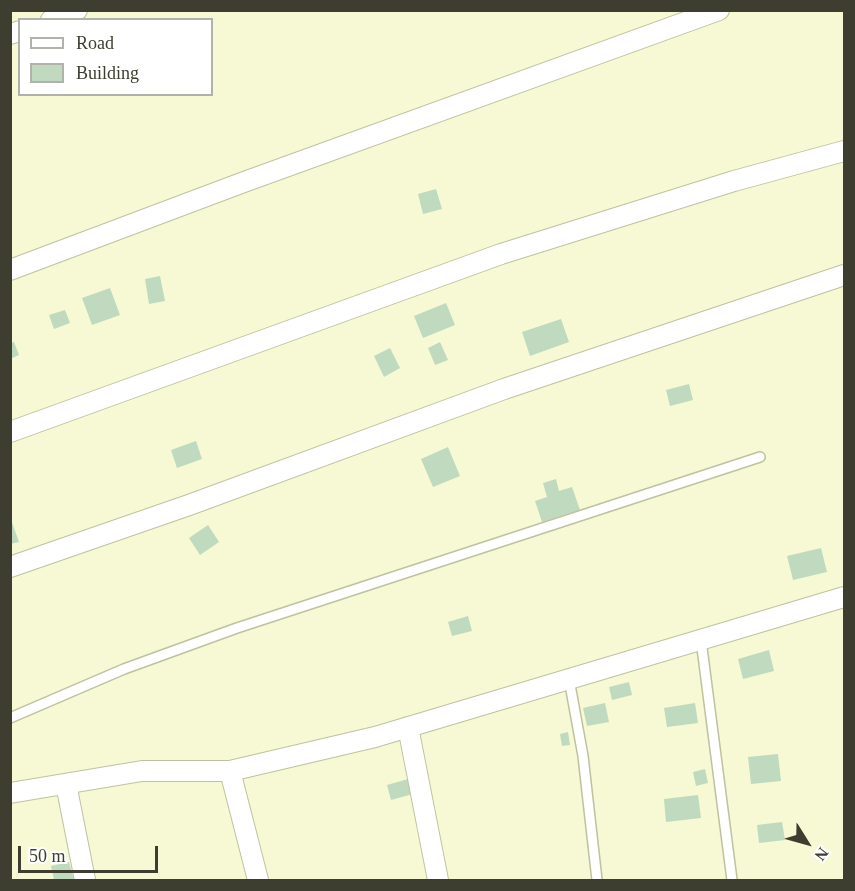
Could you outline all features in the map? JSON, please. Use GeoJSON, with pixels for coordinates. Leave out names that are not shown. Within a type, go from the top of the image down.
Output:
{"type":"FeatureCollection","features":[{"type":"Feature","properties":{"kind":"street"},"geometry":{"type":"LineString","coordinates":[[56,18],[77,10]]}},
{"type":"Feature","properties":{"kind":"street"},"geometry":{"type":"LineString","coordinates":[[10,270],[255,178],[719,10]]}},
{"type":"Feature","properties":{"kind":"street"},"geometry":{"type":"LineString","coordinates":[[10,432],[501,254],[734,181],[844,151]]}},
{"type":"Feature","properties":{"kind":"street"},"geometry":{"type":"LineString","coordinates":[[10,567],[189,505],[504,389],[844,275]]}},
{"type":"Feature","properties":{"kind":"street"},"geometry":{"type":"LineString","coordinates":[[10,793],[142,771],[230,771],[408,727],[844,597]]}},
{"type":"Feature","properties":{"kind":"street"},"geometry":{"type":"LineString","coordinates":[[408,727],[438,880]]}},
{"type":"Feature","properties":{"kind":"street"},"geometry":{"type":"LineString","coordinates":[[230,771],[258,880]]}},
{"type":"Feature","properties":{"kind":"street"},"geometry":{"type":"LineString","coordinates":[[66,784],[85,880]]}},
{"type":"Feature","properties":{"kind":"lane"},"geometry":{"type":"LineString","coordinates":[[10,718],[124,669],[237,628],[760,457]]}},
{"type":"Feature","properties":{"kind":"lane"},"geometry":{"type":"LineString","coordinates":[[701,640],[732,880]]}},
{"type":"Feature","properties":{"kind":"lane"},"geometry":{"type":"LineString","coordinates":[[569,679],[583,756],[597,880]]}},
{"type":"Feature","properties":{"kind":"building"},"geometry":{"type":"Polygon","coordinates":[[[436,189],[442,209],[423,214],[418,194],[436,189]]]}},
{"type":"Feature","properties":{"kind":"building"},"geometry":{"type":"Polygon","coordinates":[[[160,276],[165,301],[149,304],[145,279],[160,276]]]}},
{"type":"Feature","properties":{"kind":"building"},"geometry":{"type":"Polygon","coordinates":[[[110,288],[120,315],[92,325],[82,298],[110,288]]]}},
{"type":"Feature","properties":{"kind":"building"},"geometry":{"type":"Polygon","coordinates":[[[446,303],[455,325],[423,338],[414,316],[446,303]]]}},
{"type":"Feature","properties":{"kind":"building"},"geometry":{"type":"Polygon","coordinates":[[[65,310],[70,323],[54,329],[49,315],[65,310]]]}},
{"type":"Feature","properties":{"kind":"building"},"geometry":{"type":"Polygon","coordinates":[[[561,319],[569,342],[530,356],[522,332],[561,319]]]}},
{"type":"Feature","properties":{"kind":"building"},"geometry":{"type":"Polygon","coordinates":[[[14,342],[19,355],[10,359],[10,343],[14,342]]]}},
{"type":"Feature","properties":{"kind":"building"},"geometry":{"type":"Polygon","coordinates":[[[440,342],[448,360],[435,365],[428,348],[440,342]]]}},
{"type":"Feature","properties":{"kind":"building"},"geometry":{"type":"Polygon","coordinates":[[[390,348],[400,368],[384,377],[374,356],[390,348]]]}},
{"type":"Feature","properties":{"kind":"building"},"geometry":{"type":"Polygon","coordinates":[[[689,384],[693,400],[670,406],[666,390],[689,384]]]}},
{"type":"Feature","properties":{"kind":"building"},"geometry":{"type":"Polygon","coordinates":[[[196,441],[202,459],[177,468],[171,450],[196,441]]]}},
{"type":"Feature","properties":{"kind":"building"},"geometry":{"type":"Polygon","coordinates":[[[448,447],[460,476],[433,487],[421,459],[448,447]]]}},
{"type":"Feature","properties":{"kind":"building"},"geometry":{"type":"Polygon","coordinates":[[[556,479],[559,491],[572,487],[580,510],[542,522],[535,501],[547,497],[543,483],[556,479]]]}},
{"type":"Feature","properties":{"kind":"building"},"geometry":{"type":"Polygon","coordinates":[[[10,517],[19,542],[10,544],[10,517]]]}},
{"type":"Feature","properties":{"kind":"building"},"geometry":{"type":"Polygon","coordinates":[[[208,525],[219,542],[200,555],[189,538],[208,525]]]}},
{"type":"Feature","properties":{"kind":"building"},"geometry":{"type":"Polygon","coordinates":[[[821,548],[827,572],[793,580],[787,556],[821,548]]]}},
{"type":"Feature","properties":{"kind":"building"},"geometry":{"type":"Polygon","coordinates":[[[468,616],[472,631],[452,636],[448,622],[468,616]]]}},
{"type":"Feature","properties":{"kind":"building"},"geometry":{"type":"Polygon","coordinates":[[[769,650],[774,671],[743,679],[738,659],[769,650]]]}},
{"type":"Feature","properties":{"kind":"building"},"geometry":{"type":"Polygon","coordinates":[[[629,682],[632,695],[612,700],[609,687],[629,682]]]}},
{"type":"Feature","properties":{"kind":"building"},"geometry":{"type":"Polygon","coordinates":[[[605,703],[609,722],[587,726],[583,708],[605,703]]]}},
{"type":"Feature","properties":{"kind":"building"},"geometry":{"type":"Polygon","coordinates":[[[695,703],[698,723],[667,727],[664,708],[695,703]]]}},
{"type":"Feature","properties":{"kind":"building"},"geometry":{"type":"Polygon","coordinates":[[[568,732],[570,745],[562,746],[560,734],[568,732]]]}},
{"type":"Feature","properties":{"kind":"building"},"geometry":{"type":"Polygon","coordinates":[[[778,754],[781,781],[751,784],[748,757],[778,754]]]}},
{"type":"Feature","properties":{"kind":"building"},"geometry":{"type":"Polygon","coordinates":[[[705,769],[708,783],[696,786],[693,772],[705,769]]]}},
{"type":"Feature","properties":{"kind":"building"},"geometry":{"type":"Polygon","coordinates":[[[408,779],[413,794],[391,800],[387,785],[408,779]]]}},
{"type":"Feature","properties":{"kind":"building"},"geometry":{"type":"Polygon","coordinates":[[[698,795],[701,818],[666,822],[664,799],[698,795]]]}},
{"type":"Feature","properties":{"kind":"building"},"geometry":{"type":"Polygon","coordinates":[[[782,822],[785,840],[759,843],[757,825],[782,822]]]}},
{"type":"Feature","properties":{"kind":"building"},"geometry":{"type":"Polygon","coordinates":[[[69,862],[74,880],[54,880],[51,866],[69,862]]]}}]}
